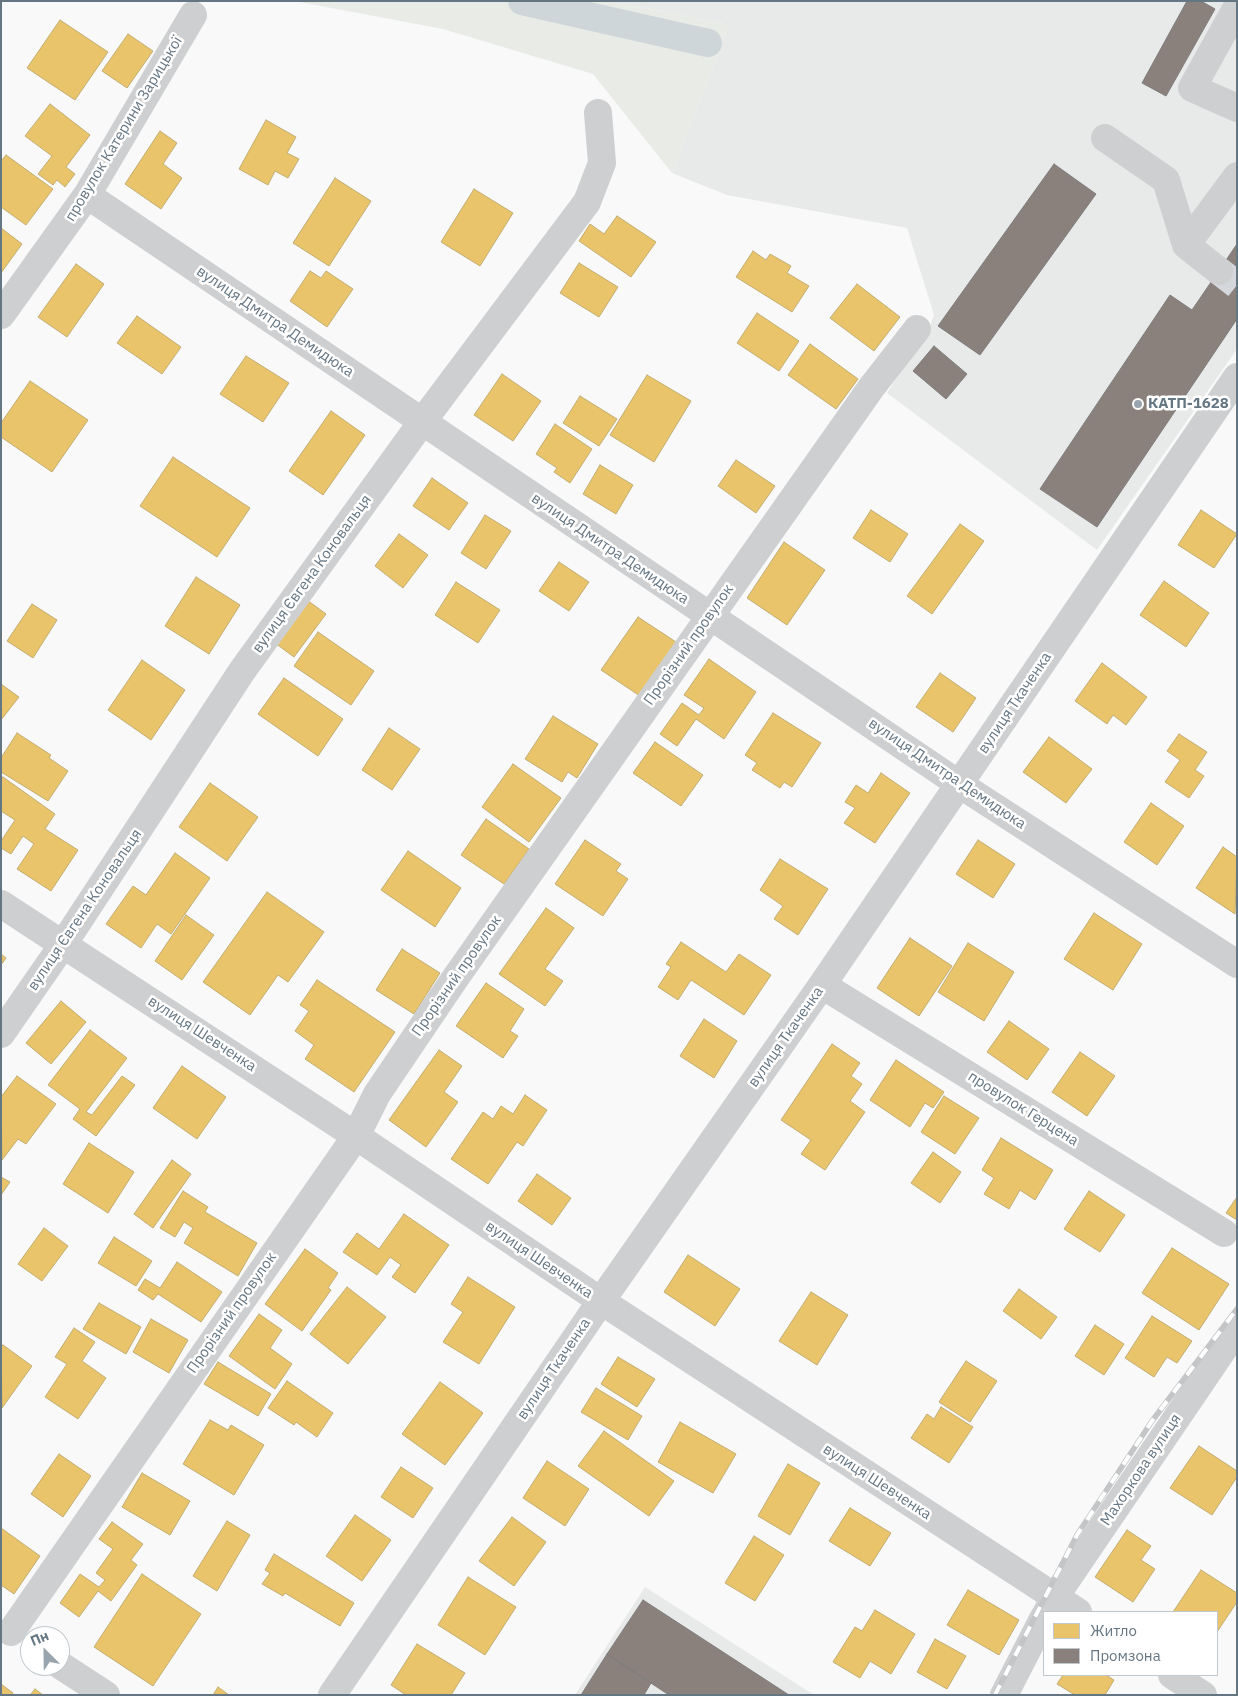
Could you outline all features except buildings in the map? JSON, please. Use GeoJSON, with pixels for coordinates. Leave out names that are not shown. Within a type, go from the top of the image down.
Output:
{"type":"FeatureCollection","features":[{"type":"Feature","properties":{"kind":"street"},"geometry":{"type":"LineString","coordinates":[[1237,7],[1192,88],[1237,108]]}},
{"type":"Feature","properties":{"kind":"street","name":"провулок Катерини Зарицької"},"geometry":{"type":"LineString","coordinates":[[1,315],[87,195],[193,15]]}},
{"type":"Feature","properties":{"kind":"street","name":"вулиця Євгена Коновальця"},"geometry":{"type":"LineString","coordinates":[[1,1034],[64,943],[242,672],[422,422],[587,202],[602,163],[598,113]]}},
{"type":"Feature","properties":{"kind":"street"},"geometry":{"type":"LineString","coordinates":[[1105,138],[1166,180],[1186,245],[1219,270]]}},
{"type":"Feature","properties":{"kind":"street"},"geometry":{"type":"LineString","coordinates":[[1186,245],[1237,176]]}},
{"type":"Feature","properties":{"kind":"street","name":"вулиця Дмитра Демидюка"},"geometry":{"type":"LineString","coordinates":[[87,195],[959,784],[1237,964]]}},
{"type":"Feature","properties":{"kind":"street","name":"Прорізний провулок"},"geometry":{"type":"LineString","coordinates":[[14,1634],[356,1136],[377,1094],[456,977],[870,388],[917,329]]}},
{"type":"Feature","properties":{"kind":"street","name":"вулиця Ткаченка"},"geometry":{"type":"LineString","coordinates":[[332,1695],[600,1301],[822,985],[1237,377]]}},
{"type":"Feature","properties":{"kind":"street","name":"вулиця Шевченка"},"geometry":{"type":"LineString","coordinates":[[1,904],[64,943],[356,1136],[1048,1609],[1068,1611]]}},
{"type":"Feature","properties":{"kind":"street","name":"провулок Герцена"},"geometry":{"type":"LineString","coordinates":[[822,985],[1224,1233]]}},
{"type":"Feature","properties":{"kind":"street","name":"Махоркова вулиця"},"geometry":{"type":"LineString","coordinates":[[1048,1609],[1237,1329]]}},
{"type":"Feature","properties":{"kind":"street","name":"Махоркова вулиця"},"geometry":{"type":"LineString","coordinates":[[1004,1695],[1043,1619]]}},
{"type":"Feature","properties":{"kind":"street"},"geometry":{"type":"LineString","coordinates":[[70,1672],[106,1695]]}},
{"type":"Feature","properties":{"kind":"street"},"geometry":{"type":"LineString","coordinates":[[1174,1676],[1203,1695]]}},
{"type":"Feature","properties":{"kind":"shaded area"},"geometry":{"type":"Polygon","coordinates":[[[294,1],[612,1],[729,25],[672,173],[593,74],[443,29],[294,1]]]}},
{"type":"Feature","properties":{"kind":"shaded area"},"geometry":{"type":"Polygon","coordinates":[[[612,1],[1237,1],[1237,349],[1097,550],[887,393],[930,326],[934,315],[907,228],[727,195],[672,173],[729,25],[612,1]]]}},
{"type":"Feature","properties":{"kind":"shaded area"},"geometry":{"type":"Polygon","coordinates":[[[645,1587],[814,1695],[575,1695],[645,1587]]]}},
{"type":"Feature","properties":{"kind":"waterway"},"geometry":{"type":"LineString","coordinates":[[522,1],[708,43]]}},
{"type":"Feature","properties":{"kind":"tunnel"},"geometry":{"type":"LineString","coordinates":[[1219,271],[1237,285]]}},
{"type":"Feature","properties":{"kind":"railway"},"geometry":{"type":"LineString","coordinates":[[995,1695],[1077,1535],[1152,1421],[1237,1309]]}},
{"type":"Feature","properties":{"kind":"place","name":"КАТП-1628"},"geometry":{"type":"Point","coordinates":[1138,404]}}]}
